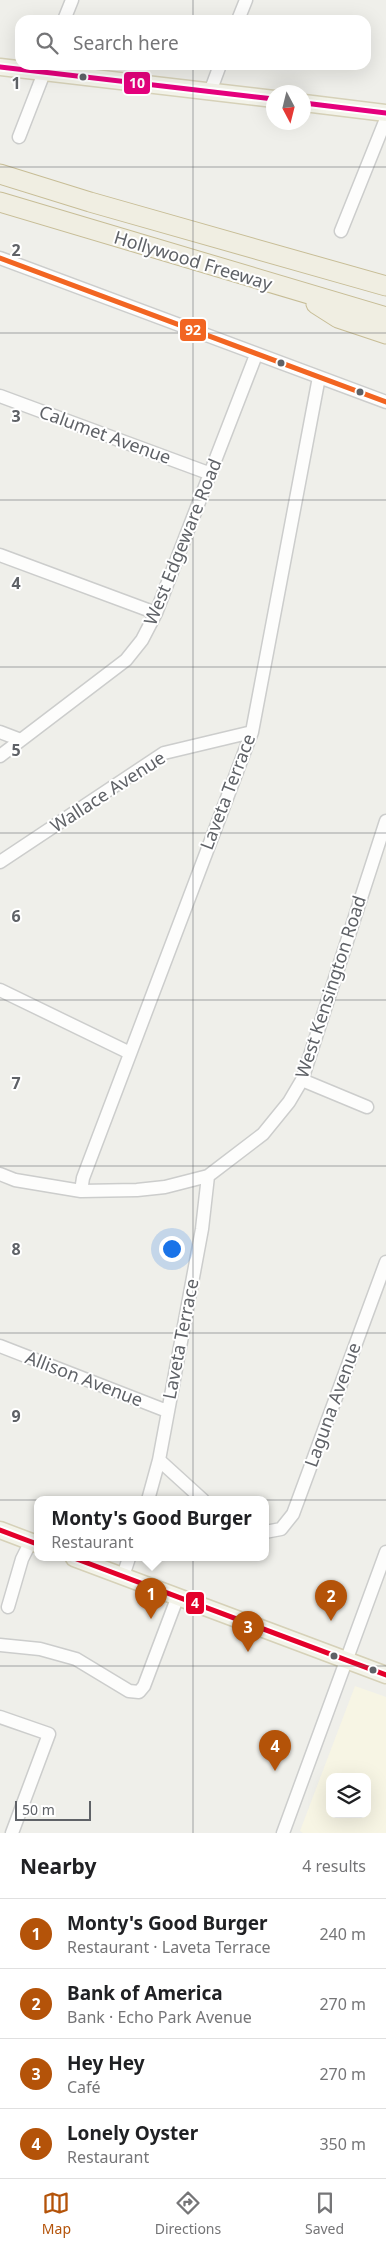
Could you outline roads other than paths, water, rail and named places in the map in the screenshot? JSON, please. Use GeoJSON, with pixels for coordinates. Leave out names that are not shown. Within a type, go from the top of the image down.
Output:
{"type":"FeatureCollection","features":[{"type":"Feature","properties":{"kind":"highway","name":"Hollywood Freeway"},"geometry":{"type":"LineString","coordinates":[[0,174],[90,202],[386,286]]}},
{"type":"Feature","properties":{"kind":"highway","name":"Hollywood Freeway"},"geometry":{"type":"LineString","coordinates":[[0,202],[295,292],[386,317]]}},
{"type":"Feature","properties":{"kind":"highway"},"geometry":{"type":"LineString","coordinates":[[295,292],[338,318],[386,334]]}},
{"type":"Feature","properties":{"kind":"main road"},"geometry":{"type":"LineString","coordinates":[[0,67],[15,68]]}},
{"type":"Feature","properties":{"kind":"main road"},"geometry":{"type":"LineString","coordinates":[[52,70],[266,98]]}},
{"type":"Feature","properties":{"kind":"main road"},"geometry":{"type":"LineString","coordinates":[[311,103],[386,113]]}},
{"type":"Feature","properties":{"kind":"main road"},"geometry":{"type":"LineString","coordinates":[[0,1530],[34,1542]]}},
{"type":"Feature","properties":{"kind":"main road"},"geometry":{"type":"LineString","coordinates":[[82,1561],[386,1675]]}},
{"type":"Feature","properties":{"kind":"street"},"geometry":{"type":"LineString","coordinates":[[66,15],[72,0]]}},
{"type":"Feature","properties":{"kind":"street"},"geometry":{"type":"LineString","coordinates":[[240,15],[246,0]]}},
{"type":"Feature","properties":{"kind":"street"},"geometry":{"type":"LineString","coordinates":[[19,136],[45,70]]}},
{"type":"Feature","properties":{"kind":"street"},"geometry":{"type":"LineString","coordinates":[[210,92],[218,70]]}},
{"type":"Feature","properties":{"kind":"street"},"geometry":{"type":"LineString","coordinates":[[341,231],[386,119]]}},
{"type":"Feature","properties":{"kind":"street"},"geometry":{"type":"LineString","coordinates":[[0,258],[386,402]]}},
{"type":"Feature","properties":{"kind":"street","name":"West Edgeware Road"},"geometry":{"type":"LineString","coordinates":[[0,756],[126,660],[142,640],[156,613],[256,355]]}},
{"type":"Feature","properties":{"kind":"street","name":"Laveta Terrace"},"geometry":{"type":"LineString","coordinates":[[81,1191],[83,1178],[252,732],[319,377]]}},
{"type":"Feature","properties":{"kind":"street","name":"Calumet Avenue"},"geometry":{"type":"LineString","coordinates":[[0,396],[211,474]]}},
{"type":"Feature","properties":{"kind":"street"},"geometry":{"type":"LineString","coordinates":[[0,556],[156,613]]}},
{"type":"Feature","properties":{"kind":"street"},"geometry":{"type":"LineString","coordinates":[[0,732],[21,740]]}},
{"type":"Feature","properties":{"kind":"street","name":"Wallace Avenue"},"geometry":{"type":"LineString","coordinates":[[0,862],[164,753],[252,732]]}},
{"type":"Feature","properties":{"kind":"street","name":"West Kensington Road"},"geometry":{"type":"LineString","coordinates":[[0,1174],[15,1180],[81,1191],[137,1190],[165,1187],[208,1176],[263,1134],[289,1102],[302,1080],[386,821]]}},
{"type":"Feature","properties":{"kind":"street"},"geometry":{"type":"LineString","coordinates":[[0,990],[130,1053]]}},
{"type":"Feature","properties":{"kind":"street"},"geometry":{"type":"LineString","coordinates":[[302,1080],[367,1107]]}},
{"type":"Feature","properties":{"kind":"street","name":"Laveta Terrace"},"geometry":{"type":"LineString","coordinates":[[149,1496],[159,1460],[202,1229],[208,1176]]}},
{"type":"Feature","properties":{"kind":"street","name":"Laguna Avenue"},"geometry":{"type":"LineString","coordinates":[[269,1531],[281,1529],[293,1514],[386,1262]]}},
{"type":"Feature","properties":{"kind":"street","name":"Allison Avenue"},"geometry":{"type":"LineString","coordinates":[[0,1346],[167,1411]]}},
{"type":"Feature","properties":{"kind":"street"},"geometry":{"type":"LineString","coordinates":[[159,1460],[199,1496]]}},
{"type":"Feature","properties":{"kind":"street"},"geometry":{"type":"LineString","coordinates":[[8,1607],[22,1559],[34,1542]]}},
{"type":"Feature","properties":{"kind":"street"},"geometry":{"type":"LineString","coordinates":[[283,1833],[386,1552]]}},
{"type":"Feature","properties":{"kind":"street"},"geometry":{"type":"LineString","coordinates":[[123,1576],[128,1561]]}},
{"type":"Feature","properties":{"kind":"street"},"geometry":{"type":"LineString","coordinates":[[0,1645],[40,1649],[76,1660],[130,1691],[138,1692],[144,1686],[178,1596]]}},
{"type":"Feature","properties":{"kind":"street"},"geometry":{"type":"LineString","coordinates":[[0,1717],[49,1734],[12,1833]]}},
{"type":"Feature","properties":{"kind":"place","name":"Monty's Good Burger"},"geometry":{"type":"Point","coordinates":[151,1619]}},
{"type":"Feature","properties":{"kind":"place","name":"Bank of America"},"geometry":{"type":"Point","coordinates":[331,1621]}},
{"type":"Feature","properties":{"kind":"place","name":"Hey Hey"},"geometry":{"type":"Point","coordinates":[248,1652]}},
{"type":"Feature","properties":{"kind":"place","name":"Lonely Oyster"},"geometry":{"type":"Point","coordinates":[275,1771]}}]}
